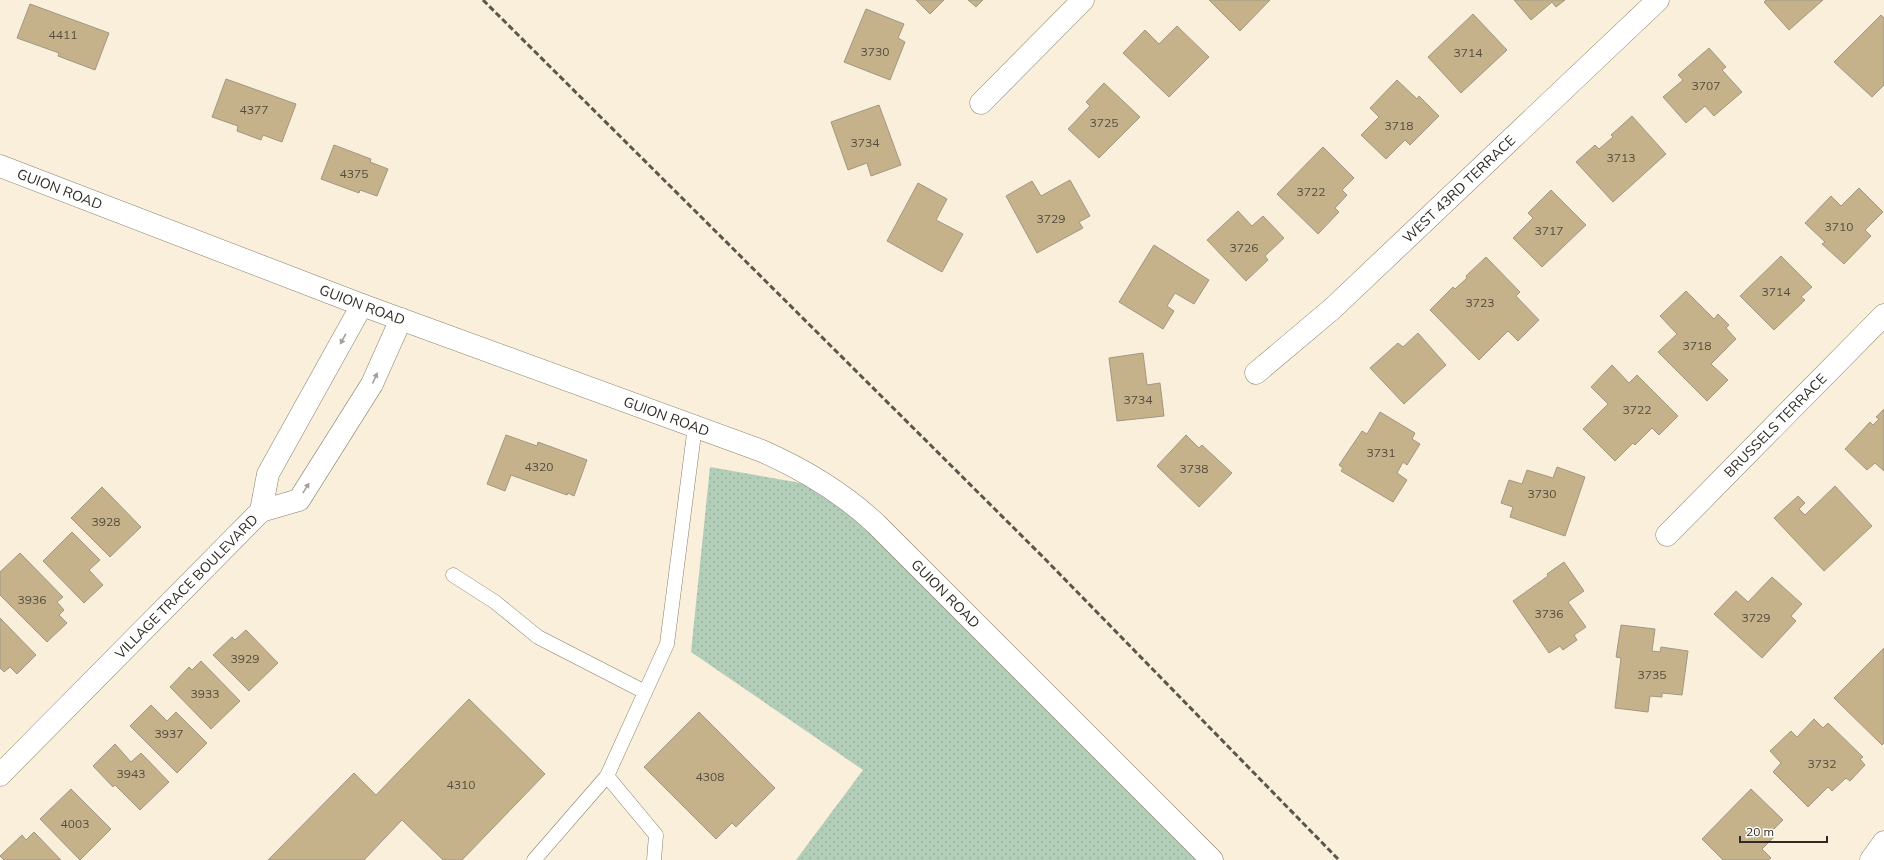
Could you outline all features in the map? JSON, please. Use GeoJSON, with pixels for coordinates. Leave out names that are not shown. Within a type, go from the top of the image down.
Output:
{"type":"FeatureCollection","features":[{"type":"Feature","properties":{"kind":"street"},"geometry":{"type":"LineString","coordinates":[[981,103],[1083,0]]}},
{"type":"Feature","properties":{"kind":"street","name":"WEST 43RD TERRACE"},"geometry":{"type":"LineString","coordinates":[[1256,373],[1332,309],[1658,0]]}},
{"type":"Feature","properties":{"kind":"street","name":"GUION ROAD"},"geometry":{"type":"LineString","coordinates":[[0,166],[362,305],[695,426],[788,462],[823,482],[856,505],[1212,860]]}},
{"type":"Feature","properties":{"kind":"street","name":"VILLAGE TRACE BOULEVARD"},"geometry":{"type":"LineString","coordinates":[[0,775],[261,511],[268,474],[362,305]]}},
{"type":"Feature","properties":{"kind":"street","name":"BRUSSELS TERRACE"},"geometry":{"type":"LineString","coordinates":[[1667,536],[1884,315]]}},
{"type":"Feature","properties":{"kind":"street"},"geometry":{"type":"LineString","coordinates":[[261,511],[299,500],[372,384],[400,319]]}},
{"type":"Feature","properties":{"kind":"street"},"geometry":{"type":"LineString","coordinates":[[1871,860],[1884,842]]}},
{"type":"Feature","properties":{"kind":"lane"},"geometry":{"type":"LineString","coordinates":[[534,860],[607,776],[667,644],[695,426]]}},
{"type":"Feature","properties":{"kind":"lane"},"geometry":{"type":"LineString","coordinates":[[453,575],[495,602],[538,637],[645,692]]}},
{"type":"Feature","properties":{"kind":"lane"},"geometry":{"type":"LineString","coordinates":[[607,776],[656,835],[654,860]]}},
{"type":"Feature","properties":{"kind":"green space"},"geometry":{"type":"Polygon","coordinates":[[[710,467],[835,489],[1212,860],[796,860],[863,770],[691,652],[710,467]]]}},
{"type":"Feature","properties":{"kind":"building"},"geometry":{"type":"Polygon","coordinates":[[[916,0],[944,0],[930,14],[916,0]]]}},
{"type":"Feature","properties":{"kind":"building"},"geometry":{"type":"Polygon","coordinates":[[[968,0],[983,0],[976,7],[968,0]]]}},
{"type":"Feature","properties":{"kind":"building"},"geometry":{"type":"Polygon","coordinates":[[[1209,0],[1270,0],[1240,31],[1209,0]]]}},
{"type":"Feature","properties":{"kind":"building"},"geometry":{"type":"Polygon","coordinates":[[[1514,0],[1565,0],[1556,7],[1552,2],[1531,20],[1514,0]]]}},
{"type":"Feature","properties":{"kind":"building"},"geometry":{"type":"Polygon","coordinates":[[[1766,0],[1823,0],[1789,30],[1764,2],[1766,0]]]}},
{"type":"Feature","properties":{"kind":"building"},"geometry":{"type":"Polygon","coordinates":[[[30,4],[109,33],[95,70],[58,56],[59,53],[17,38],[30,4]]]}},
{"type":"Feature","properties":{"kind":"building"},"geometry":{"type":"Polygon","coordinates":[[[866,9],[904,24],[898,38],[905,42],[890,80],[844,62],[866,9]]]}},
{"type":"Feature","properties":{"kind":"building"},"geometry":{"type":"Polygon","coordinates":[[[1473,14],[1507,50],[1461,93],[1428,57],[1473,14]]]}},
{"type":"Feature","properties":{"kind":"building"},"geometry":{"type":"Polygon","coordinates":[[[1881,15],[1884,18],[1884,85],[1872,97],[1834,62],[1881,15]]]}},
{"type":"Feature","properties":{"kind":"building"},"geometry":{"type":"Polygon","coordinates":[[[1177,26],[1209,57],[1169,97],[1123,53],[1145,30],[1159,44],[1177,26]]]}},
{"type":"Feature","properties":{"kind":"building"},"geometry":{"type":"Polygon","coordinates":[[[1709,48],[1726,67],[1722,70],[1742,92],[1714,116],[1705,106],[1686,123],[1663,97],[1683,80],[1678,75],[1709,48]]]}},
{"type":"Feature","properties":{"kind":"building"},"geometry":{"type":"Polygon","coordinates":[[[226,79],[296,104],[282,142],[263,135],[261,140],[237,131],[238,126],[212,117],[226,79]]]}},
{"type":"Feature","properties":{"kind":"building"},"geometry":{"type":"Polygon","coordinates":[[[1397,80],[1417,99],[1419,96],[1439,116],[1410,145],[1405,140],[1386,159],[1361,135],[1379,117],[1370,108],[1397,80]]]}},
{"type":"Feature","properties":{"kind":"building"},"geometry":{"type":"Polygon","coordinates":[[[1104,83],[1140,117],[1099,158],[1068,129],[1090,106],[1086,102],[1104,83]]]}},
{"type":"Feature","properties":{"kind":"building"},"geometry":{"type":"Polygon","coordinates":[[[879,105],[901,165],[871,176],[867,163],[848,170],[831,122],[879,105]]]}},
{"type":"Feature","properties":{"kind":"building"},"geometry":{"type":"Polygon","coordinates":[[[1632,116],[1666,154],[1613,202],[1576,162],[1595,145],[1599,149],[1613,137],[1611,135],[1632,116]]]}},
{"type":"Feature","properties":{"kind":"building"},"geometry":{"type":"Polygon","coordinates":[[[334,145],[371,159],[370,162],[388,169],[377,196],[360,190],[359,193],[321,179],[334,145]]]}},
{"type":"Feature","properties":{"kind":"building"},"geometry":{"type":"Polygon","coordinates":[[[1323,147],[1354,178],[1342,190],[1347,195],[1335,208],[1339,212],[1318,234],[1277,194],[1323,147]]]}},
{"type":"Feature","properties":{"kind":"building"},"geometry":{"type":"Polygon","coordinates":[[[1070,180],[1090,216],[1079,222],[1083,228],[1037,253],[1006,196],[1032,181],[1041,196],[1070,180]]]}},
{"type":"Feature","properties":{"kind":"building"},"geometry":{"type":"Polygon","coordinates":[[[918,183],[947,199],[936,220],[963,234],[942,272],[887,241],[918,183]]]}},
{"type":"Feature","properties":{"kind":"building"},"geometry":{"type":"Polygon","coordinates":[[[1859,188],[1883,212],[1865,230],[1871,236],[1844,264],[1822,244],[1825,242],[1805,223],[1831,196],[1841,206],[1859,188]]]}},
{"type":"Feature","properties":{"kind":"building"},"geometry":{"type":"Polygon","coordinates":[[[1551,190],[1586,225],[1542,267],[1513,238],[1533,218],[1528,213],[1551,190]]]}},
{"type":"Feature","properties":{"kind":"building"},"geometry":{"type":"Polygon","coordinates":[[[1238,211],[1252,226],[1263,216],[1284,238],[1265,256],[1268,260],[1246,281],[1207,240],[1238,211]]]}},
{"type":"Feature","properties":{"kind":"building"},"geometry":{"type":"Polygon","coordinates":[[[1154,245],[1209,280],[1194,304],[1175,293],[1167,306],[1174,311],[1163,329],[1119,302],[1154,245]]]}},
{"type":"Feature","properties":{"kind":"building"},"geometry":{"type":"Polygon","coordinates":[[[1781,256],[1812,287],[1801,297],[1805,300],[1774,330],[1740,296],[1781,256]]]}},
{"type":"Feature","properties":{"kind":"building"},"geometry":{"type":"Polygon","coordinates":[[[1486,257],[1520,292],[1516,296],[1539,320],[1518,341],[1508,331],[1479,360],[1430,310],[1453,287],[1455,289],[1467,278],[1466,276],[1486,257]]]}},
{"type":"Feature","properties":{"kind":"building"},"geometry":{"type":"Polygon","coordinates":[[[1686,291],[1714,319],[1718,314],[1729,325],[1726,328],[1736,339],[1711,364],[1728,380],[1707,401],[1658,352],[1677,334],[1660,316],[1686,291]]]}},
{"type":"Feature","properties":{"kind":"building"},"geometry":{"type":"Polygon","coordinates":[[[1418,333],[1446,365],[1404,404],[1370,368],[1398,343],[1403,347],[1418,333]]]}},
{"type":"Feature","properties":{"kind":"building"},"geometry":{"type":"Polygon","coordinates":[[[1143,353],[1147,385],[1160,383],[1164,416],[1117,421],[1109,358],[1143,353]]]}},
{"type":"Feature","properties":{"kind":"building"},"geometry":{"type":"Polygon","coordinates":[[[1612,365],[1629,383],[1637,375],[1678,416],[1659,435],[1652,428],[1635,445],[1633,443],[1615,461],[1583,429],[1608,404],[1591,387],[1612,365]]]}},
{"type":"Feature","properties":{"kind":"building"},"geometry":{"type":"Polygon","coordinates":[[[1884,409],[1884,471],[1875,463],[1867,470],[1845,449],[1870,422],[1873,425],[1879,419],[1876,417],[1884,409]]]}},
{"type":"Feature","properties":{"kind":"building"},"geometry":{"type":"Polygon","coordinates":[[[1380,412],[1415,433],[1412,439],[1420,444],[1407,465],[1403,462],[1397,473],[1407,480],[1393,502],[1341,471],[1343,468],[1339,465],[1362,431],[1367,434],[1380,412]]]}},
{"type":"Feature","properties":{"kind":"building"},"geometry":{"type":"Polygon","coordinates":[[[506,435],[537,446],[538,442],[587,460],[574,496],[568,493],[567,495],[511,475],[505,491],[487,484],[506,435]]]}},
{"type":"Feature","properties":{"kind":"building"},"geometry":{"type":"Polygon","coordinates":[[[1186,435],[1199,448],[1202,445],[1232,473],[1199,507],[1157,466],[1186,435]]]}},
{"type":"Feature","properties":{"kind":"building"},"geometry":{"type":"Polygon","coordinates":[[[1557,467],[1585,477],[1565,536],[1510,517],[1513,507],[1501,503],[1509,480],[1522,484],[1527,470],[1553,478],[1557,467]]]}},
{"type":"Feature","properties":{"kind":"building"},"geometry":{"type":"Polygon","coordinates":[[[1835,486],[1872,526],[1824,571],[1774,518],[1798,496],[1805,503],[1799,509],[1805,515],[1835,486]]]}},
{"type":"Feature","properties":{"kind":"building"},"geometry":{"type":"Polygon","coordinates":[[[102,487],[141,527],[110,557],[71,518],[102,487]]]}},
{"type":"Feature","properties":{"kind":"building"},"geometry":{"type":"Polygon","coordinates":[[[72,532],[100,560],[89,570],[103,585],[84,603],[43,561],[72,532]]]}},
{"type":"Feature","properties":{"kind":"building"},"geometry":{"type":"Polygon","coordinates":[[[20,553],[63,597],[57,602],[64,610],[59,615],[67,623],[47,642],[0,595],[0,572],[20,553]]]}},
{"type":"Feature","properties":{"kind":"building"},"geometry":{"type":"Polygon","coordinates":[[[1564,562],[1584,591],[1568,602],[1586,627],[1574,635],[1577,640],[1563,650],[1560,646],[1549,653],[1513,601],[1548,576],[1547,574],[1564,562]]]}},
{"type":"Feature","properties":{"kind":"building"},"geometry":{"type":"Polygon","coordinates":[[[1772,577],[1802,604],[1791,616],[1796,621],[1762,658],[1714,614],[1736,591],[1748,602],[1772,577]]]}},
{"type":"Feature","properties":{"kind":"building"},"geometry":{"type":"Polygon","coordinates":[[[0,618],[36,655],[17,674],[10,667],[4,672],[0,668],[0,618]]]}},
{"type":"Feature","properties":{"kind":"building"},"geometry":{"type":"Polygon","coordinates":[[[1621,625],[1655,629],[1652,651],[1660,652],[1661,647],[1688,651],[1682,695],[1662,693],[1662,697],[1650,696],[1648,712],[1615,708],[1621,658],[1616,657],[1621,625]]]}},
{"type":"Feature","properties":{"kind":"building"},"geometry":{"type":"Polygon","coordinates":[[[246,630],[278,663],[249,691],[213,655],[232,637],[235,640],[246,630]]]}},
{"type":"Feature","properties":{"kind":"building"},"geometry":{"type":"Polygon","coordinates":[[[1884,648],[1884,743],[1882,745],[1834,698],[1884,648]]]}},
{"type":"Feature","properties":{"kind":"building"},"geometry":{"type":"Polygon","coordinates":[[[201,661],[240,701],[211,729],[170,687],[189,667],[192,670],[201,661]]]}},
{"type":"Feature","properties":{"kind":"building"},"geometry":{"type":"Polygon","coordinates":[[[469,699],[545,774],[462,860],[443,860],[402,820],[364,860],[268,860],[354,773],[376,795],[469,699]]]}},
{"type":"Feature","properties":{"kind":"building"},"geometry":{"type":"Polygon","coordinates":[[[151,705],[167,721],[176,712],[207,743],[177,773],[130,726],[151,705]]]}},
{"type":"Feature","properties":{"kind":"building"},"geometry":{"type":"Polygon","coordinates":[[[699,712],[775,788],[736,827],[732,823],[716,839],[644,767],[699,712]]]}},
{"type":"Feature","properties":{"kind":"building"},"geometry":{"type":"Polygon","coordinates":[[[1814,719],[1823,728],[1828,723],[1863,757],[1860,759],[1865,765],[1850,781],[1846,778],[1832,791],[1828,787],[1808,807],[1773,772],[1781,763],[1770,751],[1791,731],[1797,737],[1814,719]]]}},
{"type":"Feature","properties":{"kind":"building"},"geometry":{"type":"Polygon","coordinates":[[[115,744],[131,762],[141,753],[169,782],[140,810],[115,785],[113,787],[93,766],[115,744]]]}},
{"type":"Feature","properties":{"kind":"building"},"geometry":{"type":"Polygon","coordinates":[[[71,789],[111,829],[80,860],[40,819],[71,789]]]}},
{"type":"Feature","properties":{"kind":"building"},"geometry":{"type":"Polygon","coordinates":[[[1751,789],[1783,820],[1770,833],[1774,837],[1762,849],[1771,858],[1768,860],[1723,860],[1702,839],[1751,789]]]}},
{"type":"Feature","properties":{"kind":"building"},"geometry":{"type":"Polygon","coordinates":[[[34,832],[61,860],[4,860],[0,856],[22,835],[26,840],[34,832]]]}},
{"type":"Feature","properties":{"kind":"railway"},"geometry":{"type":"LineString","coordinates":[[483,0],[1044,558],[1339,860]]}}]}
